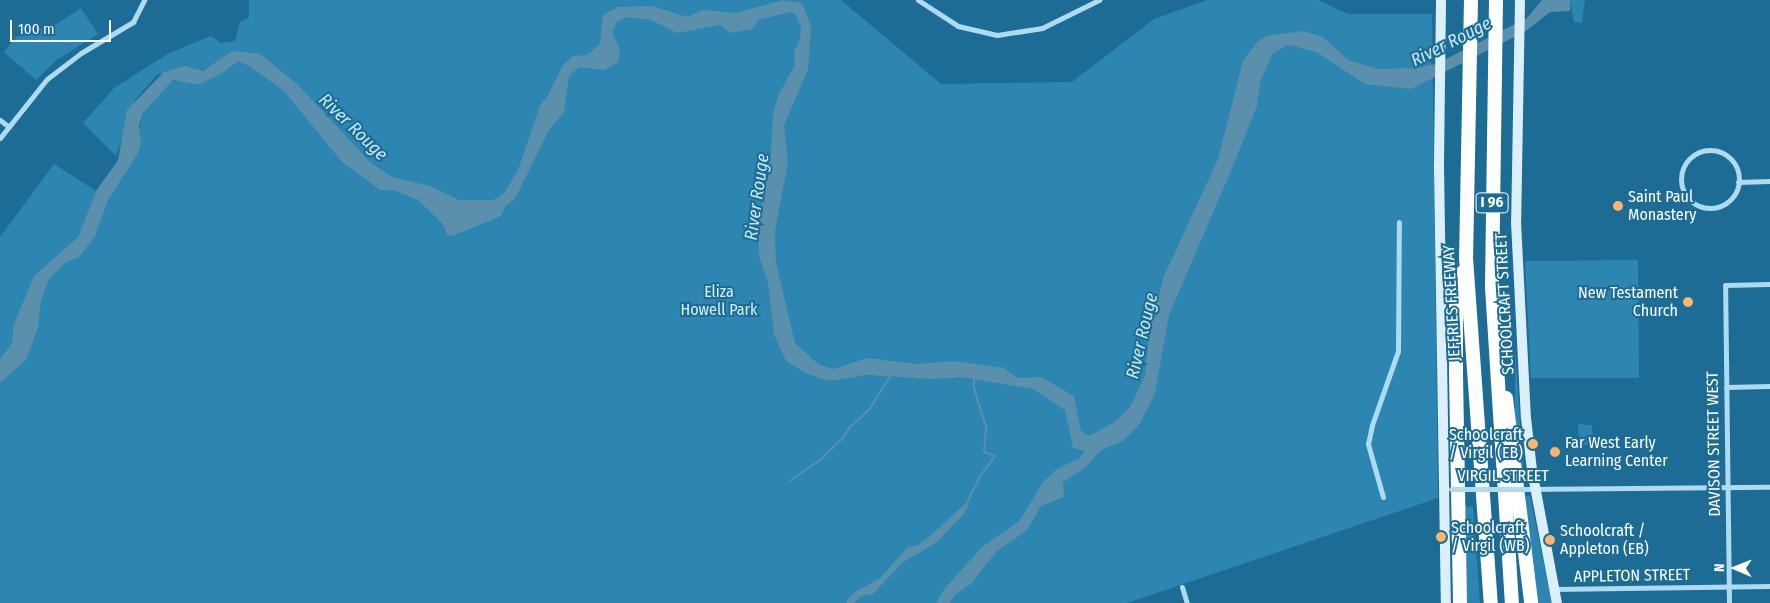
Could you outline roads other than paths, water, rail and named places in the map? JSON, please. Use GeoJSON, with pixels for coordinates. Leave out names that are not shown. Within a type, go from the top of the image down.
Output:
{"type":"FeatureCollection","features":[{"type":"Feature","properties":{"kind":"highway","name":"JEFFRIES FREEWAY"},"geometry":{"type":"LineString","coordinates":[[1471,0],[1466,258],[1491,603]]}},
{"type":"Feature","properties":{"kind":"highway","name":"I 96"},"geometry":{"type":"LineString","coordinates":[[1496,0],[1492,234],[1494,342],[1512,603]]}},
{"type":"Feature","properties":{"kind":"highway"},"geometry":{"type":"LineString","coordinates":[[1460,603],[1456,295],[1466,258]]}},
{"type":"Feature","properties":{"kind":"highway"},"geometry":{"type":"LineString","coordinates":[[1494,342],[1511,424],[1531,603]]}},
{"type":"Feature","properties":{"kind":"main road","name":"SCHOOLCRAFT STREET"},"geometry":{"type":"LineString","coordinates":[[1520,0],[1518,274],[1526,418],[1535,489],[1558,603]]}},
{"type":"Feature","properties":{"kind":"main road"},"geometry":{"type":"LineString","coordinates":[[1441,2],[1440,88],[1448,489],[1446,603]]}},
{"type":"Feature","properties":{"kind":"street"},"geometry":{"type":"LineString","coordinates":[[0,138],[55,71],[133,22],[144,0]]}},
{"type":"Feature","properties":{"kind":"street"},"geometry":{"type":"LineString","coordinates":[[918,0],[958,26],[984,34],[1010,35],[1042,28],[1099,0]]}},
{"type":"Feature","properties":{"kind":"street"},"geometry":{"type":"LineString","coordinates":[[0,120],[9,127]]}},
{"type":"Feature","properties":{"kind":"street"},"geometry":{"type":"LineString","coordinates":[[1714,151],[1733,163],[1738,182],[1728,202],[1706,208],[1687,197],[1681,176],[1693,156],[1714,151]]}},
{"type":"Feature","properties":{"kind":"street"},"geometry":{"type":"LineString","coordinates":[[1738,182],[1770,182]]}},
{"type":"Feature","properties":{"kind":"street"},"geometry":{"type":"LineString","coordinates":[[1383,497],[1368,444],[1372,425],[1398,351],[1399,222]]}},
{"type":"Feature","properties":{"kind":"street","name":"DAVISON STREET WEST"},"geometry":{"type":"LineString","coordinates":[[1729,603],[1725,285],[1770,284]]}},
{"type":"Feature","properties":{"kind":"street"},"geometry":{"type":"LineString","coordinates":[[1726,387],[1770,386]]}},
{"type":"Feature","properties":{"kind":"street","name":"VIRGIL STREET"},"geometry":{"type":"LineString","coordinates":[[1448,489],[1770,487]]}},
{"type":"Feature","properties":{"kind":"street","name":"APPLETON STREET"},"geometry":{"type":"LineString","coordinates":[[1555,589],[1770,586]]}},
{"type":"Feature","properties":{"kind":"street"},"geometry":{"type":"LineString","coordinates":[[1182,587],[1187,603]]}},
{"type":"Feature","properties":{"kind":"waterway"},"geometry":{"type":"LineString","coordinates":[[790,481],[820,460],[843,438],[850,427],[869,410],[891,375]]}},
{"type":"Feature","properties":{"kind":"waterway"},"geometry":{"type":"LineString","coordinates":[[967,503],[980,476],[995,456],[984,452],[986,427],[974,388],[974,376]]}},
{"type":"Feature","properties":{"kind":"place","name":"Saint Paul Monastery"},"geometry":{"type":"Point","coordinates":[1618,206]}},
{"type":"Feature","properties":{"kind":"place","name":"New Testament Church"},"geometry":{"type":"Point","coordinates":[1688,302]}},
{"type":"Feature","properties":{"kind":"place","name":"Schoolcraft / Virgil (EB)"},"geometry":{"type":"Point","coordinates":[1533,444]}},
{"type":"Feature","properties":{"kind":"place","name":"Far West Early Learning Center"},"geometry":{"type":"Point","coordinates":[1555,452]}},
{"type":"Feature","properties":{"kind":"place","name":"Schoolcraft / Virgil (WB)"},"geometry":{"type":"Point","coordinates":[1441,537]}},
{"type":"Feature","properties":{"kind":"place","name":"Schoolcraft / Appleton (EB)"},"geometry":{"type":"Point","coordinates":[1550,540]}},
{"type":"Feature","properties":{"kind":"water label","name":"River Rouge"},"geometry":{"type":"Point","coordinates":[1451,42]}},
{"type":"Feature","properties":{"kind":"water label","name":"River Rouge"},"geometry":{"type":"Point","coordinates":[353,127]}},
{"type":"Feature","properties":{"kind":"water label","name":"River Rouge"},"geometry":{"type":"Point","coordinates":[757,197]}},
{"type":"Feature","properties":{"kind":"water label","name":"River Rouge"},"geometry":{"type":"Point","coordinates":[1142,336]}},
{"type":"Feature","properties":{"kind":"park label","name":"Eliza Howell Park"},"geometry":{"type":"Point","coordinates":[719,301]}}]}
